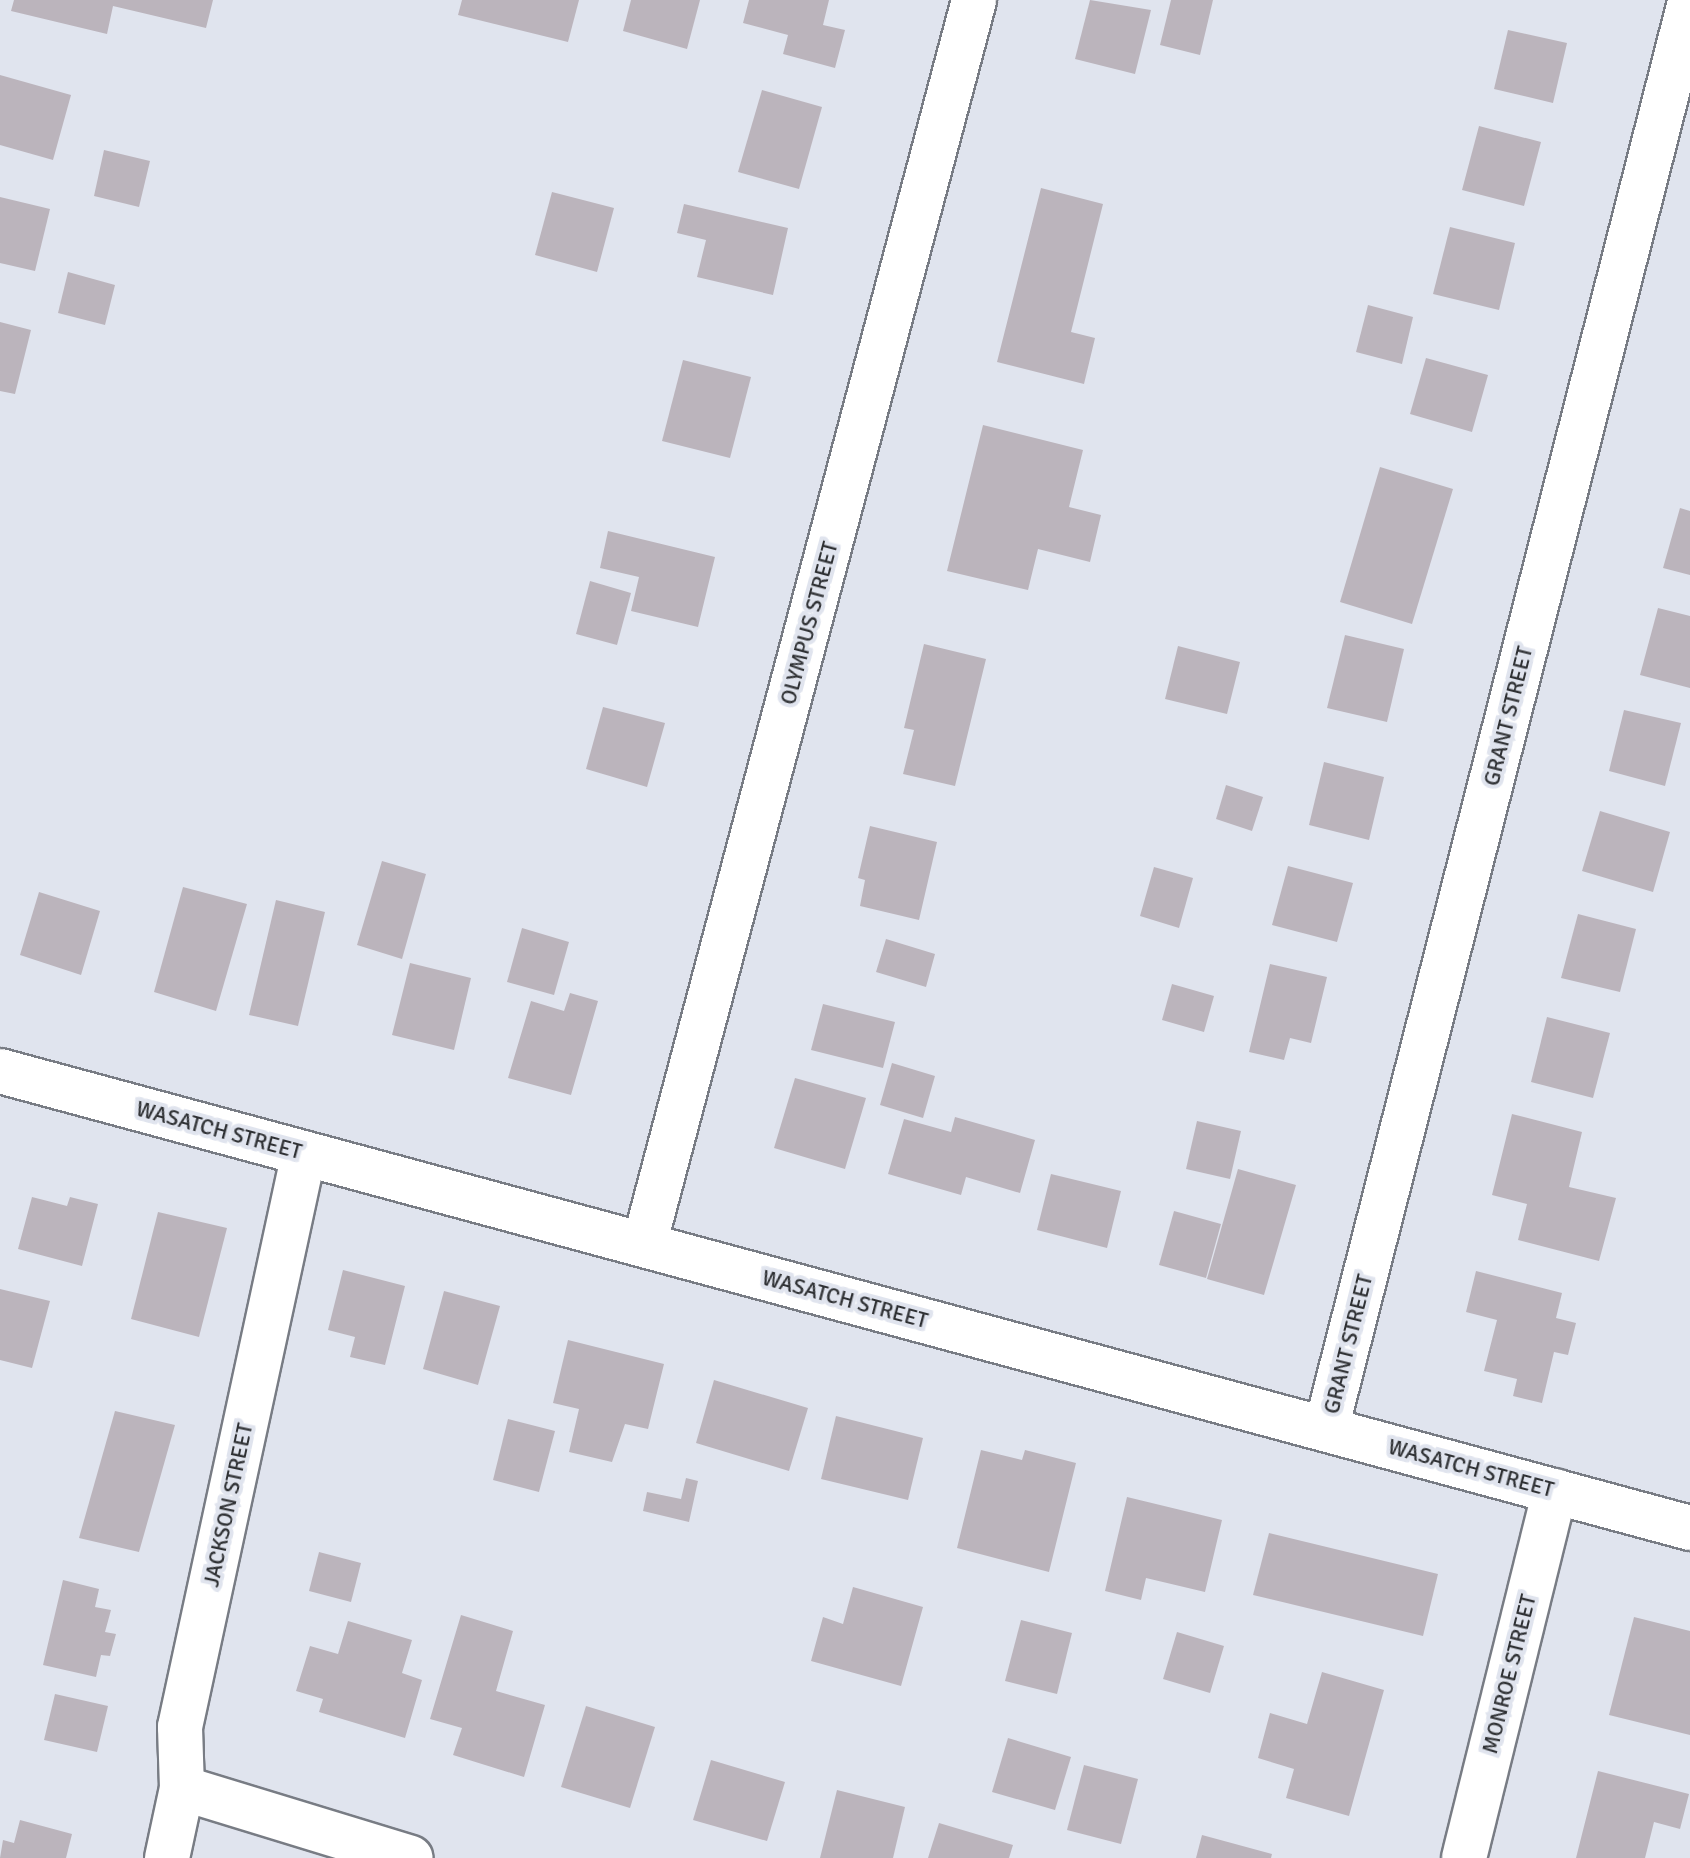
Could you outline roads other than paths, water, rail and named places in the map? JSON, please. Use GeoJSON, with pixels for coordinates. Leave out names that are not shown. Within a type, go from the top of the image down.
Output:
{"type":"FeatureCollection","features":[{"type":"Feature","properties":{"kind":"street","name":"OLYMPUS STREET"},"geometry":{"type":"LineString","coordinates":[[644,1245],[974,0]]}},
{"type":"Feature","properties":{"kind":"street","name":"GRANT STREET"},"geometry":{"type":"LineString","coordinates":[[1326,1429],[1690,2]]}},
{"type":"Feature","properties":{"kind":"street","name":"WASATCH STREET"},"geometry":{"type":"LineString","coordinates":[[0,1071],[1690,1528]]}},
{"type":"Feature","properties":{"kind":"street","name":"JACKSON STREET"},"geometry":{"type":"LineString","coordinates":[[167,1858],[182,1788],[180,1727],[304,1153]]}},
{"type":"Feature","properties":{"kind":"street","name":"MONROE STREET"},"geometry":{"type":"LineString","coordinates":[[1464,1858],[1555,1491]]}},
{"type":"Feature","properties":{"kind":"street"},"geometry":{"type":"LineString","coordinates":[[182,1788],[411,1858]]}}]}
